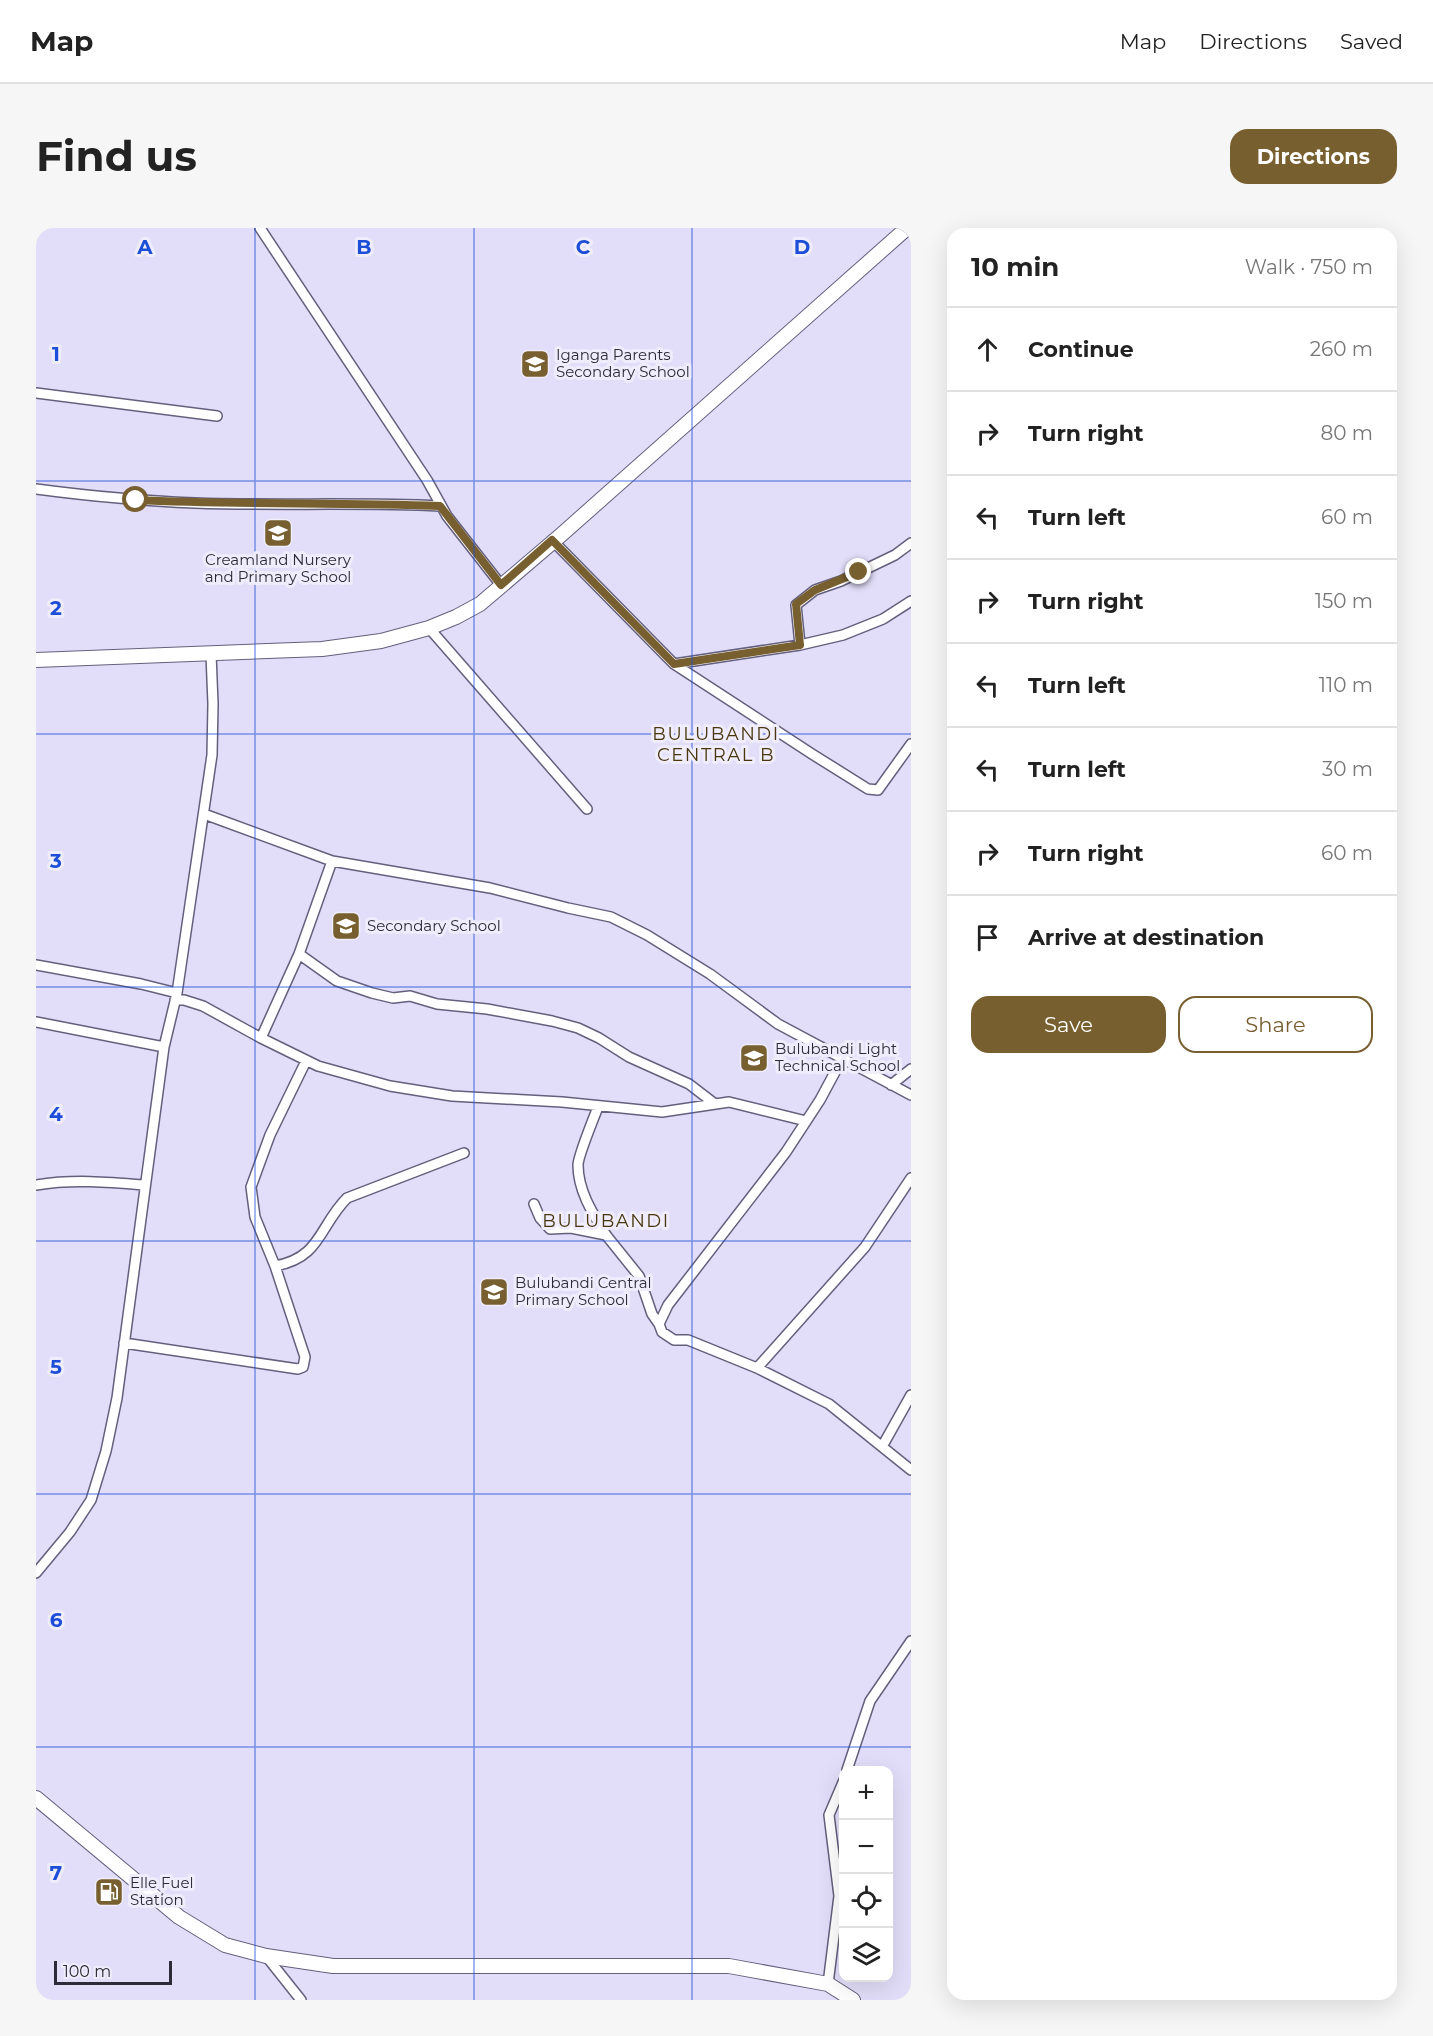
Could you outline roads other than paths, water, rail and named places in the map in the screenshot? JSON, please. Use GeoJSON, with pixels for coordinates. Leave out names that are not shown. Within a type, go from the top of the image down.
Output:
{"type":"FeatureCollection","features":[{"type":"Feature","properties":{"kind":"main road"},"geometry":{"type":"LineString","coordinates":[[36,660],[322,649],[381,641],[429,628],[456,617],[480,603],[501,585],[907,228]]}},
{"type":"Feature","properties":{"kind":"main road"},"geometry":{"type":"LineString","coordinates":[[36,1798],[179,1917],[225,1945],[266,1956],[333,1966],[729,1966],[828,1984],[854,2000]]}},
{"type":"Feature","properties":{"kind":"street"},"geometry":{"type":"LineString","coordinates":[[260,228],[427,480],[440,506],[501,585]]}},
{"type":"Feature","properties":{"kind":"street"},"geometry":{"type":"LineString","coordinates":[[36,393],[216,416]]}},
{"type":"Feature","properties":{"kind":"street"},"geometry":{"type":"LineString","coordinates":[[36,489],[97,498],[195,503],[384,503],[440,506]]}},
{"type":"Feature","properties":{"kind":"street"},"geometry":{"type":"LineString","coordinates":[[552,540],[674,664],[812,754],[873,790],[878,790],[883,784],[911,744]]}},
{"type":"Feature","properties":{"kind":"street"},"geometry":{"type":"LineString","coordinates":[[800,645],[796,604],[815,590],[841,581],[895,555],[911,543]]}},
{"type":"Feature","properties":{"kind":"street"},"geometry":{"type":"LineString","coordinates":[[674,664],[800,645],[843,635],[883,619],[911,602]]}},
{"type":"Feature","properties":{"kind":"street"},"geometry":{"type":"LineString","coordinates":[[429,628],[586,809]]}},
{"type":"Feature","properties":{"kind":"street"},"geometry":{"type":"LineString","coordinates":[[36,1573],[70,1532],[92,1500],[112,1419],[164,1047],[176,997],[212,755],[211,654]]}},
{"type":"Feature","properties":{"kind":"street"},"geometry":{"type":"LineString","coordinates":[[204,814],[332,861],[490,888],[568,908],[611,916],[647,935],[710,975],[778,1024],[911,1095]]}},
{"type":"Feature","properties":{"kind":"street"},"geometry":{"type":"LineString","coordinates":[[261,1038],[298,954],[332,861]]}},
{"type":"Feature","properties":{"kind":"street"},"geometry":{"type":"LineString","coordinates":[[298,954],[337,981],[372,993],[393,998],[410,996],[437,1004],[487,1009],[552,1021],[578,1029],[599,1038],[629,1057],[689,1084],[715,1104]]}},
{"type":"Feature","properties":{"kind":"street"},"geometry":{"type":"LineString","coordinates":[[36,965],[141,984],[203,1006],[318,1066],[390,1086],[452,1096],[562,1102],[662,1112],[729,1102],[806,1121]]}},
{"type":"Feature","properties":{"kind":"street"},"geometry":{"type":"LineString","coordinates":[[36,1022],[164,1047]]}},
{"type":"Feature","properties":{"kind":"street"},"geometry":{"type":"LineString","coordinates":[[659,1324],[668,1305],[786,1152],[842,1059]]}},
{"type":"Feature","properties":{"kind":"street"},"geometry":{"type":"LineString","coordinates":[[124,1343],[298,1369],[303,1367],[305,1357],[275,1266],[255,1217],[251,1187],[270,1135],[306,1060]]}},
{"type":"Feature","properties":{"kind":"street"},"geometry":{"type":"LineString","coordinates":[[891,1085],[911,1069]]}},
{"type":"Feature","properties":{"kind":"street"},"geometry":{"type":"LineString","coordinates":[[598,1107],[578,1163],[581,1183],[589,1209],[606,1235],[639,1276],[652,1314],[662,1332],[674,1340],[688,1340],[757,1368],[829,1404],[883,1445],[911,1470]]}},
{"type":"Feature","properties":{"kind":"street"},"geometry":{"type":"LineString","coordinates":[[275,1266],[295,1260],[308,1251],[318,1241],[337,1208],[347,1198],[464,1153]]}},
{"type":"Feature","properties":{"kind":"street"},"geometry":{"type":"LineString","coordinates":[[757,1368],[865,1247],[911,1178]]}},
{"type":"Feature","properties":{"kind":"street"},"geometry":{"type":"LineString","coordinates":[[36,1185],[53,1182],[97,1181],[144,1185]]}},
{"type":"Feature","properties":{"kind":"street"},"geometry":{"type":"LineString","coordinates":[[534,1204],[540,1218],[550,1229],[571,1228],[606,1235]]}},
{"type":"Feature","properties":{"kind":"street"},"geometry":{"type":"LineString","coordinates":[[883,1445],[911,1395]]}},
{"type":"Feature","properties":{"kind":"street"},"geometry":{"type":"LineString","coordinates":[[36,1554],[46,1559]]}},
{"type":"Feature","properties":{"kind":"street"},"geometry":{"type":"LineString","coordinates":[[848,1766],[870,1701],[911,1641]]}},
{"type":"Feature","properties":{"kind":"street"},"geometry":{"type":"LineString","coordinates":[[828,1984],[839,1896],[829,1815],[839,1790]]}},
{"type":"Feature","properties":{"kind":"street"},"geometry":{"type":"LineString","coordinates":[[266,1956],[301,2000]]}},
{"type":"Feature","properties":{"kind":"place","name":"Iganga Parents Secondary School"},"geometry":{"type":"Point","coordinates":[535,364]}},
{"type":"Feature","properties":{"kind":"place","name":"Creamland Nursery and Primary School"},"geometry":{"type":"Point","coordinates":[278,533]}},
{"type":"Feature","properties":{"kind":"place","name":"Secondary School"},"geometry":{"type":"Point","coordinates":[346,926]}},
{"type":"Feature","properties":{"kind":"place","name":"Bulubandi Light Technical School"},"geometry":{"type":"Point","coordinates":[754,1058]}},
{"type":"Feature","properties":{"kind":"place","name":"Bulubandi Central Primary School"},"geometry":{"type":"Point","coordinates":[494,1292]}},
{"type":"Feature","properties":{"kind":"place","name":"Elle Fuel Station"},"geometry":{"type":"Point","coordinates":[109,1892]}},
{"type":"Feature","properties":{"kind":"district","name":"BULUBANDI CENTRAL B"},"geometry":{"type":"Point","coordinates":[716,744]}},
{"type":"Feature","properties":{"kind":"district","name":"BULUBANDI"},"geometry":{"type":"Point","coordinates":[606,1221]}}]}
